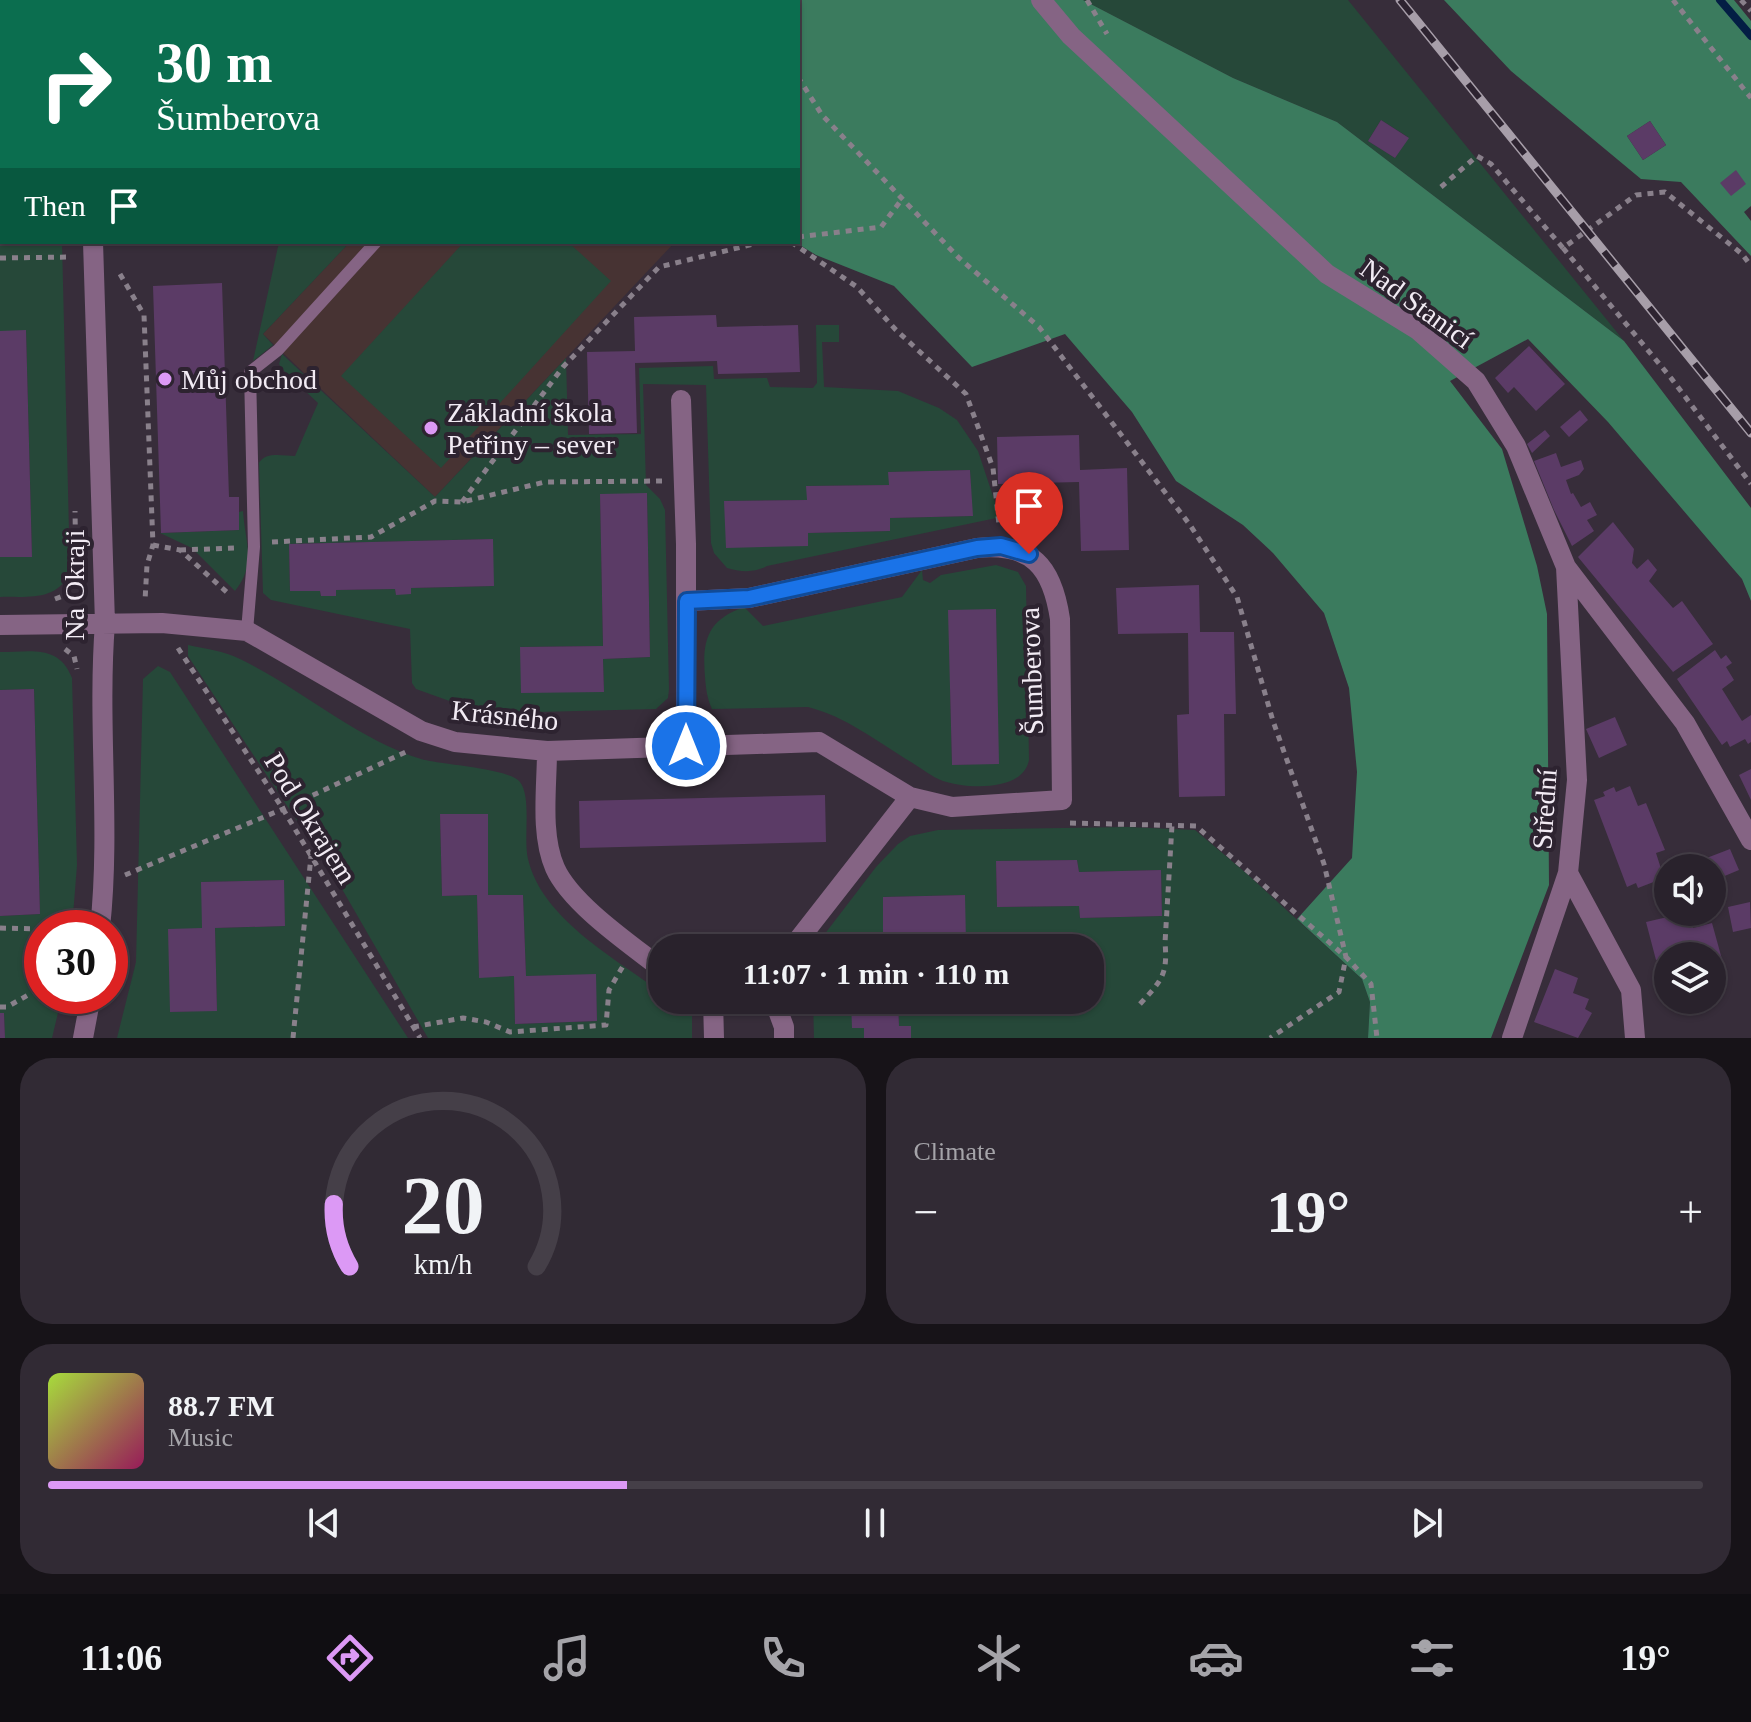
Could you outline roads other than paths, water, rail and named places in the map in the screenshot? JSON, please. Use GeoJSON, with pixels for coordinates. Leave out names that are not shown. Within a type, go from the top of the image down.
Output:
{"type":"FeatureCollection","features":[{"type":"Feature","properties":{"kind":"street","name":"Nad Stanicí"},"geometry":{"type":"LineString","coordinates":[[1041,0],[1071,36],[1327,274],[1418,330],[1476,381],[1516,446],[1566,567],[1685,723],[1751,840]]}},
{"type":"Feature","properties":{"kind":"street","name":"Na Okraji"},"geometry":{"type":"LineString","coordinates":[[93,244],[105,623],[101,677],[105,876],[102,910]]}},
{"type":"Feature","properties":{"kind":"street"},"geometry":{"type":"LineString","coordinates":[[681,400],[687,601],[686,746]]}},
{"type":"Feature","properties":{"kind":"street","name":"Šumberova"},"geometry":{"type":"LineString","coordinates":[[687,601],[749,598],[977,548],[1001,546],[1029,554],[1046,572],[1056,593],[1060,619],[1062,800],[952,807],[910,797]]}},
{"type":"Feature","properties":{"kind":"street","name":"Střední"},"geometry":{"type":"LineString","coordinates":[[1566,567],[1577,780],[1568,873],[1631,990],[1635,1038]]}},
{"type":"Feature","properties":{"kind":"street","name":"Krásného"},"geometry":{"type":"LineString","coordinates":[[0,625],[162,623],[247,631],[421,731],[455,742],[547,751],[819,742],[910,797]]}},
{"type":"Feature","properties":{"kind":"street"},"geometry":{"type":"LineString","coordinates":[[547,751],[548,838],[555,867],[568,889],[584,906],[648,958]]}},
{"type":"Feature","properties":{"kind":"street"},"geometry":{"type":"LineString","coordinates":[[803,934],[910,797]]}},
{"type":"Feature","properties":{"kind":"street"},"geometry":{"type":"LineString","coordinates":[[1512,1038],[1568,873]]}},
{"type":"Feature","properties":{"kind":"street"},"geometry":{"type":"LineString","coordinates":[[83,1038],[88,1014]]}},
{"type":"Feature","properties":{"kind":"street"},"geometry":{"type":"LineString","coordinates":[[713,1014],[714,1038]]}},
{"type":"Feature","properties":{"kind":"street"},"geometry":{"type":"LineString","coordinates":[[779,1014],[784,1038]]}},
{"type":"Feature","properties":{"kind":"lane"},"geometry":{"type":"LineString","coordinates":[[247,631],[254,547],[250,372],[278,350],[374,244]]}},
{"type":"Feature","properties":{"kind":"waterway"},"geometry":{"type":"LineString","coordinates":[[1720,0],[1751,36]]}},
{"type":"Feature","properties":{"kind":"railway"},"geometry":{"type":"LineString","coordinates":[[1400,0],[1751,433]]}},
{"type":"Feature","properties":{"kind":"place","name":"Můj obchod"},"geometry":{"type":"Point","coordinates":[165,379]}},
{"type":"Feature","properties":{"kind":"place","name":"Základní škola Petřiny – sever"},"geometry":{"type":"Point","coordinates":[431,428]}}]}
